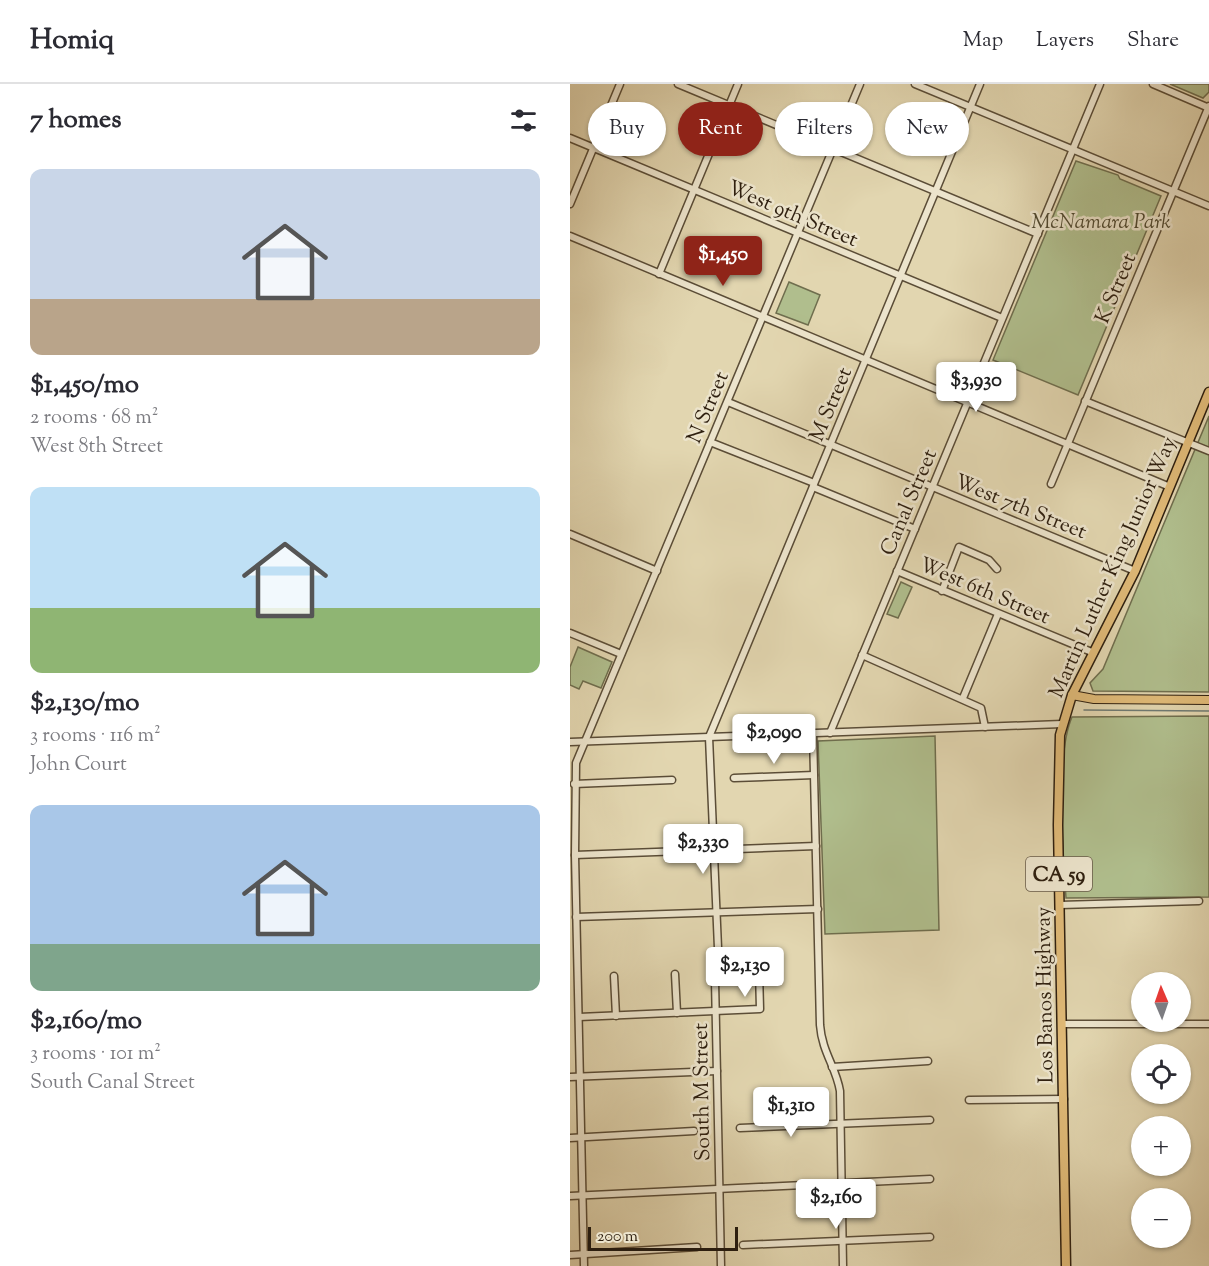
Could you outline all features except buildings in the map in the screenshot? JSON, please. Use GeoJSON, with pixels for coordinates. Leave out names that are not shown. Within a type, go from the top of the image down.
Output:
{"type":"FeatureCollection","features":[{"type":"Feature","properties":{"kind":"highway","name":"Martin Luther King Junior Way"},"geometry":{"type":"LineString","coordinates":[[1062,724],[1072,695],[1135,571],[1209,392]]}},
{"type":"Feature","properties":{"kind":"highway","name":"Los Banos Highway"},"geometry":{"type":"LineString","coordinates":[[1062,724],[1058,785],[1066,1266]]}},
{"type":"Feature","properties":{"kind":"main road"},"geometry":{"type":"LineString","coordinates":[[1072,695],[1094,699],[1209,700]]}},
{"type":"Feature","properties":{"kind":"street"},"geometry":{"type":"LineString","coordinates":[[612,102],[620,84]]}},
{"type":"Feature","properties":{"kind":"street"},"geometry":{"type":"LineString","coordinates":[[678,84],[722,102]]}},
{"type":"Feature","properties":{"kind":"street"},"geometry":{"type":"LineString","coordinates":[[730,102],[738,84]]}},
{"type":"Feature","properties":{"kind":"street","name":"N Street"},"geometry":{"type":"LineString","coordinates":[[853,102],[860,84]]}},
{"type":"Feature","properties":{"kind":"street"},"geometry":{"type":"LineString","coordinates":[[915,84],[1209,206]]}},
{"type":"Feature","properties":{"kind":"street","name":"M Street"},"geometry":{"type":"LineString","coordinates":[[709,737],[980,84]]}},
{"type":"Feature","properties":{"kind":"street","name":"Canal Street"},"geometry":{"type":"LineString","coordinates":[[830,733],[1100,84]]}},
{"type":"Feature","properties":{"kind":"street"},"geometry":{"type":"LineString","coordinates":[[1153,84],[1209,107]]}},
{"type":"Feature","properties":{"kind":"street","name":"K Street"},"geometry":{"type":"LineString","coordinates":[[1051,484],[1209,107]]}},
{"type":"Feature","properties":{"kind":"street","name":"West 9th Street"},"geometry":{"type":"LineString","coordinates":[[570,138],[588,146]]}},
{"type":"Feature","properties":{"kind":"street"},"geometry":{"type":"LineString","coordinates":[[570,204],[590,156]]}},
{"type":"Feature","properties":{"kind":"street","name":"West 9th Street"},"geometry":{"type":"LineString","coordinates":[[612,156],[1002,318]]}},
{"type":"Feature","properties":{"kind":"street"},"geometry":{"type":"LineString","coordinates":[[659,274],[708,156]]}},
{"type":"Feature","properties":{"kind":"street","name":"N Street"},"geometry":{"type":"LineString","coordinates":[[584,1266],[575,855],[576,763],[830,156]]}},
{"type":"Feature","properties":{"kind":"street"},"geometry":{"type":"LineString","coordinates":[[850,156],[1038,234]]}},
{"type":"Feature","properties":{"kind":"street"},"geometry":{"type":"LineString","coordinates":[[570,237],[1170,487]]}},
{"type":"Feature","properties":{"kind":"street"},"geometry":{"type":"LineString","coordinates":[[1085,401],[1209,451]]}},
{"type":"Feature","properties":{"kind":"street","name":"West 7th Street"},"geometry":{"type":"LineString","coordinates":[[728,402],[1135,571]]}},
{"type":"Feature","properties":{"kind":"street","name":"West 6th Street"},"geometry":{"type":"LineString","coordinates":[[710,442],[915,529]]}},
{"type":"Feature","properties":{"kind":"street"},"geometry":{"type":"LineString","coordinates":[[570,534],[657,571]]}},
{"type":"Feature","properties":{"kind":"street"},"geometry":{"type":"LineString","coordinates":[[942,591],[959,547],[989,560],[997,569]]}},
{"type":"Feature","properties":{"kind":"street","name":"West 6th Street"},"geometry":{"type":"LineString","coordinates":[[897,571],[1094,652]]}},
{"type":"Feature","properties":{"kind":"street"},"geometry":{"type":"LineString","coordinates":[[963,698],[998,614]]}},
{"type":"Feature","properties":{"kind":"street"},"geometry":{"type":"LineString","coordinates":[[570,633],[621,654]]}},
{"type":"Feature","properties":{"kind":"street"},"geometry":{"type":"LineString","coordinates":[[862,655],[963,698],[981,708],[985,727]]}},
{"type":"Feature","properties":{"kind":"street"},"geometry":{"type":"LineString","coordinates":[[570,742],[1062,724]]}},
{"type":"Feature","properties":{"kind":"street"},"geometry":{"type":"LineString","coordinates":[[813,733],[821,1038],[840,1091],[843,1266]]}},
{"type":"Feature","properties":{"kind":"street","name":"South M Street"},"geometry":{"type":"LineString","coordinates":[[709,737],[717,912],[716,1011],[721,1266]]}},
{"type":"Feature","properties":{"kind":"street"},"geometry":{"type":"LineString","coordinates":[[734,778],[814,775]]}},
{"type":"Feature","properties":{"kind":"street"},"geometry":{"type":"LineString","coordinates":[[574,784],[672,780]]}},
{"type":"Feature","properties":{"kind":"street"},"geometry":{"type":"LineString","coordinates":[[575,855],[816,846]]}},
{"type":"Feature","properties":{"kind":"street"},"geometry":{"type":"LineString","coordinates":[[1059,905],[1199,901]]}},
{"type":"Feature","properties":{"kind":"street"},"geometry":{"type":"LineString","coordinates":[[576,917],[818,909]]}},
{"type":"Feature","properties":{"kind":"street"},"geometry":{"type":"LineString","coordinates":[[579,1017],[760,1009],[759,971]]}},
{"type":"Feature","properties":{"kind":"street"},"geometry":{"type":"LineString","coordinates":[[675,974],[677,1013]]}},
{"type":"Feature","properties":{"kind":"street"},"geometry":{"type":"LineString","coordinates":[[614,976],[616,1016]]}},
{"type":"Feature","properties":{"kind":"street"},"geometry":{"type":"LineString","coordinates":[[1062,1024],[1209,1023]]}},
{"type":"Feature","properties":{"kind":"street"},"geometry":{"type":"LineString","coordinates":[[832,1067],[928,1061]]}},
{"type":"Feature","properties":{"kind":"street"},"geometry":{"type":"LineString","coordinates":[[570,1077],[717,1071]]}},
{"type":"Feature","properties":{"kind":"street"},"geometry":{"type":"LineString","coordinates":[[969,1100],[1064,1099]]}},
{"type":"Feature","properties":{"kind":"street"},"geometry":{"type":"LineString","coordinates":[[740,1128],[930,1120]]}},
{"type":"Feature","properties":{"kind":"street"},"geometry":{"type":"LineString","coordinates":[[570,1138],[694,1131]]}},
{"type":"Feature","properties":{"kind":"street"},"geometry":{"type":"LineString","coordinates":[[570,1196],[930,1179]]}},
{"type":"Feature","properties":{"kind":"street"},"geometry":{"type":"LineString","coordinates":[[743,1245],[930,1237]]}},
{"type":"Feature","properties":{"kind":"street"},"geometry":{"type":"LineString","coordinates":[[570,1255],[585,1252],[697,1248]]}},
{"type":"Feature","properties":{"kind":"green space"},"geometry":{"type":"Polygon","coordinates":[[[1170,84],[1209,84],[1209,92],[1203,98],[1170,84]]]}},
{"type":"Feature","properties":{"kind":"green space","name":"McNamara Park"},"geometry":{"type":"Polygon","coordinates":[[[1076,161],[1118,175],[1120,179],[1161,196],[1078,395],[993,360],[1076,161]]]}},
{"type":"Feature","properties":{"kind":"green space"},"geometry":{"type":"Polygon","coordinates":[[[789,282],[820,295],[808,325],[776,313],[789,282]]]}},
{"type":"Feature","properties":{"kind":"green space"},"geometry":{"type":"Polygon","coordinates":[[[1209,416],[1209,692],[1093,691],[1090,683],[1103,669],[1209,416]]]}},
{"type":"Feature","properties":{"kind":"green space"},"geometry":{"type":"Polygon","coordinates":[[[901,582],[912,587],[898,618],[887,614],[901,582]]]}},
{"type":"Feature","properties":{"kind":"green space"},"geometry":{"type":"Polygon","coordinates":[[[578,647],[612,662],[601,688],[583,681],[579,689],[570,685],[570,667],[578,647]]]}},
{"type":"Feature","properties":{"kind":"green space"},"geometry":{"type":"Polygon","coordinates":[[[1209,716],[1209,897],[1066,898],[1062,780],[1063,756],[1072,717],[1209,716]]]}},
{"type":"Feature","properties":{"kind":"green space"},"geometry":{"type":"Polygon","coordinates":[[[935,736],[939,930],[825,934],[818,741],[935,736]]]}},
{"type":"Feature","properties":{"kind":"waterway"},"geometry":{"type":"LineString","coordinates":[[1084,710],[1209,711]]}}]}
